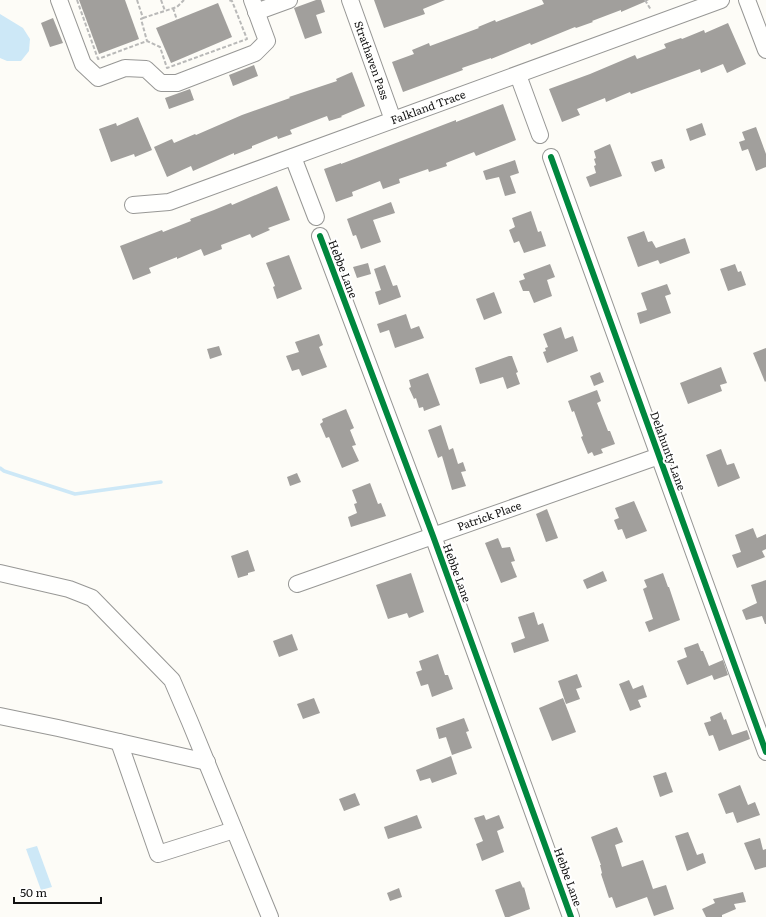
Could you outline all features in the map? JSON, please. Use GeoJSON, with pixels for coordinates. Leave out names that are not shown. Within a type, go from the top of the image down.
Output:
{"type":"FeatureCollection","features":[{"type":"Feature","properties":{"kind":"street"},"geometry":{"type":"LineString","coordinates":[[59,0],[83,64],[98,78],[125,68],[146,69],[161,83],[177,84],[255,53],[267,41],[254,6],[289,0]]}},
{"type":"Feature","properties":{"kind":"street","name":"Strathaven Pass"},"geometry":{"type":"LineString","coordinates":[[350,0],[393,120]]}},
{"type":"Feature","properties":{"kind":"street","name":"Falkland Trace"},"geometry":{"type":"LineString","coordinates":[[133,205],[169,202],[722,0]]}},
{"type":"Feature","properties":{"kind":"street"},"geometry":{"type":"LineString","coordinates":[[746,0],[766,50]]}},
{"type":"Feature","properties":{"kind":"street"},"geometry":{"type":"LineString","coordinates":[[518,74],[540,135]]}},
{"type":"Feature","properties":{"kind":"street"},"geometry":{"type":"LineString","coordinates":[[293,157],[316,217]]}},
{"type":"Feature","properties":{"kind":"street","name":"Delahunty Lane"},"geometry":{"type":"LineString","coordinates":[[551,157],[766,752]]}},
{"type":"Feature","properties":{"kind":"street","name":"Hebbe Lane"},"geometry":{"type":"LineString","coordinates":[[320,236],[433,536],[571,917]]}},
{"type":"Feature","properties":{"kind":"street","name":"Patrick Place"},"geometry":{"type":"LineString","coordinates":[[297,584],[659,456]]}},
{"type":"Feature","properties":{"kind":"street"},"geometry":{"type":"LineString","coordinates":[[0,573],[68,589],[92,598],[172,680],[270,917]]}},
{"type":"Feature","properties":{"kind":"street"},"geometry":{"type":"LineString","coordinates":[[0,716],[207,762]]}},
{"type":"Feature","properties":{"kind":"street"},"geometry":{"type":"LineString","coordinates":[[119,742],[158,854],[234,830]]}},
{"type":"Feature","properties":{"kind":"path"},"geometry":{"type":"LineString","coordinates":[[77,0],[98,59],[147,41],[160,47],[167,68],[247,39],[232,1],[228,0]]}},
{"type":"Feature","properties":{"kind":"path"},"geometry":{"type":"LineString","coordinates":[[137,0],[143,18],[141,19],[147,41]]}},
{"type":"Feature","properties":{"kind":"path"},"geometry":{"type":"LineString","coordinates":[[161,0],[165,11]]}},
{"type":"Feature","properties":{"kind":"path"},"geometry":{"type":"LineString","coordinates":[[143,18],[177,7],[184,0]]}},
{"type":"Feature","properties":{"kind":"path"},"geometry":{"type":"LineString","coordinates":[[645,0],[651,10]]}},
{"type":"Feature","properties":{"kind":"path"},"geometry":{"type":"LineString","coordinates":[[173,8],[177,20]]}},
{"type":"Feature","properties":{"kind":"water"},"geometry":{"type":"Polygon","coordinates":[[[0,14],[23,28],[30,39],[29,51],[21,61],[7,61],[0,58],[0,14]]]}},
{"type":"Feature","properties":{"kind":"water"},"geometry":{"type":"Polygon","coordinates":[[[37,846],[52,887],[41,890],[26,849],[37,846]]]}},
{"type":"Feature","properties":{"kind":"building"},"geometry":{"type":"Polygon","coordinates":[[[79,0],[125,0],[139,39],[99,54],[79,0]]]}},
{"type":"Feature","properties":{"kind":"building"},"geometry":{"type":"Polygon","coordinates":[[[316,0],[321,0],[325,12],[316,15],[322,33],[305,39],[294,8],[316,0]]]}},
{"type":"Feature","properties":{"kind":"building"},"geometry":{"type":"Polygon","coordinates":[[[374,0],[445,0],[423,9],[425,14],[384,28],[374,0]]]}},
{"type":"Feature","properties":{"kind":"building"},"geometry":{"type":"Polygon","coordinates":[[[542,0],[649,0],[621,12],[621,10],[531,45],[530,43],[491,59],[462,68],[463,70],[403,92],[392,62],[414,54],[412,50],[429,43],[430,46],[479,28],[478,27],[495,20],[496,22],[544,4],[542,0]]]}},
{"type":"Feature","properties":{"kind":"building"},"geometry":{"type":"Polygon","coordinates":[[[218,3],[232,37],[171,63],[156,28],[218,3]]]}},
{"type":"Feature","properties":{"kind":"building"},"geometry":{"type":"Polygon","coordinates":[[[53,18],[63,43],[50,47],[41,23],[53,18]]]}},
{"type":"Feature","properties":{"kind":"building"},"geometry":{"type":"Polygon","coordinates":[[[728,23],[746,64],[727,73],[723,64],[701,73],[700,69],[631,94],[630,92],[606,102],[605,98],[577,109],[580,115],[562,122],[549,89],[635,55],[637,59],[666,48],[664,44],[681,38],[682,39],[704,30],[705,33],[728,23]]]}},
{"type":"Feature","properties":{"kind":"building"},"geometry":{"type":"Polygon","coordinates":[[[254,65],[258,76],[233,86],[229,75],[254,65]]]}},
{"type":"Feature","properties":{"kind":"building"},"geometry":{"type":"Polygon","coordinates":[[[352,72],[365,106],[341,116],[342,117],[329,121],[327,116],[290,130],[292,134],[278,139],[277,136],[252,146],[252,148],[234,155],[234,153],[193,171],[191,166],[167,177],[154,147],[172,139],[174,143],[195,134],[196,135],[242,115],[290,98],[289,97],[337,81],[336,79],[352,72]]]}},
{"type":"Feature","properties":{"kind":"building"},"geometry":{"type":"Polygon","coordinates":[[[190,89],[194,100],[169,109],[165,98],[190,89]]]}},
{"type":"Feature","properties":{"kind":"building"},"geometry":{"type":"Polygon","coordinates":[[[503,104],[516,140],[476,156],[474,152],[446,163],[447,166],[429,172],[428,169],[399,179],[400,183],[383,189],[380,181],[352,192],[353,196],[336,202],[324,169],[503,104]]]}},
{"type":"Feature","properties":{"kind":"building"},"geometry":{"type":"Polygon","coordinates":[[[138,117],[152,150],[135,157],[134,154],[111,162],[99,129],[116,123],[117,126],[138,117]]]}},
{"type":"Feature","properties":{"kind":"building"},"geometry":{"type":"Polygon","coordinates":[[[702,123],[706,135],[690,141],[686,129],[702,123]]]}},
{"type":"Feature","properties":{"kind":"building"},"geometry":{"type":"Polygon","coordinates":[[[756,127],[766,154],[766,167],[756,171],[748,149],[742,151],[739,142],[745,140],[742,132],[756,127]]]}},
{"type":"Feature","properties":{"kind":"building"},"geometry":{"type":"Polygon","coordinates":[[[610,144],[622,176],[590,187],[586,177],[596,173],[594,159],[596,158],[594,151],[610,144]]]}},
{"type":"Feature","properties":{"kind":"building"},"geometry":{"type":"Polygon","coordinates":[[[662,159],[665,168],[655,172],[651,162],[662,159]]]}},
{"type":"Feature","properties":{"kind":"building"},"geometry":{"type":"Polygon","coordinates":[[[515,160],[519,173],[510,176],[516,193],[505,196],[499,177],[486,180],[483,171],[515,160]]]}},
{"type":"Feature","properties":{"kind":"building"},"geometry":{"type":"Polygon","coordinates":[[[277,186],[290,220],[268,228],[270,230],[252,238],[250,234],[221,245],[222,249],[204,256],[201,249],[177,259],[177,257],[149,268],[151,273],[133,280],[120,246],[162,230],[163,232],[191,221],[190,219],[231,203],[232,205],[277,186]]]}},
{"type":"Feature","properties":{"kind":"building"},"geometry":{"type":"Polygon","coordinates":[[[391,202],[395,213],[373,220],[381,242],[361,249],[356,235],[353,236],[347,219],[391,202]]]}},
{"type":"Feature","properties":{"kind":"building"},"geometry":{"type":"Polygon","coordinates":[[[531,211],[538,232],[541,231],[546,246],[524,253],[519,241],[514,243],[509,230],[515,227],[512,218],[531,211]]]}},
{"type":"Feature","properties":{"kind":"building"},"geometry":{"type":"Polygon","coordinates":[[[644,231],[648,242],[652,241],[656,248],[685,238],[690,253],[660,264],[658,260],[638,267],[627,237],[644,231]]]}},
{"type":"Feature","properties":{"kind":"building"},"geometry":{"type":"Polygon","coordinates":[[[289,255],[302,289],[277,299],[273,287],[275,286],[266,263],[289,255]]]}},
{"type":"Feature","properties":{"kind":"building"},"geometry":{"type":"Polygon","coordinates":[[[368,263],[371,274],[357,278],[353,267],[368,263]]]}},
{"type":"Feature","properties":{"kind":"building"},"geometry":{"type":"Polygon","coordinates":[[[550,264],[555,277],[547,280],[552,296],[534,303],[529,291],[523,291],[519,281],[525,279],[523,274],[550,264]]]}},
{"type":"Feature","properties":{"kind":"building"},"geometry":{"type":"Polygon","coordinates":[[[735,264],[738,272],[741,271],[746,285],[728,291],[720,269],[735,264]]]}},
{"type":"Feature","properties":{"kind":"building"},"geometry":{"type":"Polygon","coordinates":[[[385,265],[393,286],[397,285],[401,297],[379,305],[375,292],[381,290],[374,269],[385,265]]]}},
{"type":"Feature","properties":{"kind":"building"},"geometry":{"type":"Polygon","coordinates":[[[667,284],[671,294],[665,296],[671,313],[640,324],[637,313],[647,310],[641,293],[667,284]]]}},
{"type":"Feature","properties":{"kind":"building"},"geometry":{"type":"Polygon","coordinates":[[[494,292],[502,313],[484,320],[476,299],[494,292]]]}},
{"type":"Feature","properties":{"kind":"building"},"geometry":{"type":"Polygon","coordinates":[[[406,314],[411,329],[419,326],[424,338],[395,348],[389,330],[380,333],[377,324],[406,314]]]}},
{"type":"Feature","properties":{"kind":"building"},"geometry":{"type":"Polygon","coordinates":[[[561,327],[565,339],[573,336],[578,351],[547,363],[543,352],[546,351],[545,348],[548,347],[543,334],[561,327]]]}},
{"type":"Feature","properties":{"kind":"building"},"geometry":{"type":"Polygon","coordinates":[[[319,334],[323,345],[319,347],[327,367],[302,376],[299,369],[292,371],[286,356],[299,352],[295,342],[319,334]]]}},
{"type":"Feature","properties":{"kind":"building"},"geometry":{"type":"Polygon","coordinates":[[[219,346],[222,355],[210,359],[207,349],[219,346]]]}},
{"type":"Feature","properties":{"kind":"building"},"geometry":{"type":"Polygon","coordinates":[[[766,348],[766,381],[765,382],[753,353],[766,348]]]}},
{"type":"Feature","properties":{"kind":"building"},"geometry":{"type":"Polygon","coordinates":[[[512,356],[518,372],[516,373],[520,384],[507,389],[503,377],[480,384],[475,368],[512,356]]]}},
{"type":"Feature","properties":{"kind":"building"},"geometry":{"type":"Polygon","coordinates":[[[721,367],[727,383],[720,385],[722,391],[688,404],[680,383],[721,367]]]}},
{"type":"Feature","properties":{"kind":"building"},"geometry":{"type":"Polygon","coordinates":[[[600,372],[604,382],[594,386],[590,376],[600,372]]]}},
{"type":"Feature","properties":{"kind":"building"},"geometry":{"type":"Polygon","coordinates":[[[428,373],[440,405],[424,411],[423,407],[419,408],[416,398],[414,399],[409,388],[411,387],[409,380],[428,373]]]}},
{"type":"Feature","properties":{"kind":"building"},"geometry":{"type":"Polygon","coordinates":[[[597,390],[601,401],[597,403],[615,444],[601,449],[603,453],[594,456],[592,452],[588,454],[581,437],[583,436],[574,411],[572,412],[568,401],[597,390]]]}},
{"type":"Feature","properties":{"kind":"building"},"geometry":{"type":"Polygon","coordinates":[[[346,409],[354,428],[350,430],[356,445],[352,446],[359,461],[342,468],[329,437],[326,438],[320,424],[323,422],[322,419],[346,409]]]}},
{"type":"Feature","properties":{"kind":"building"},"geometry":{"type":"Polygon","coordinates":[[[441,425],[449,450],[453,448],[458,464],[463,462],[466,471],[461,472],[466,486],[452,490],[442,456],[438,458],[428,430],[441,425]]]}},
{"type":"Feature","properties":{"kind":"building"},"geometry":{"type":"Polygon","coordinates":[[[721,449],[727,465],[734,463],[740,478],[718,487],[706,455],[721,449]]]}},
{"type":"Feature","properties":{"kind":"building"},"geometry":{"type":"Polygon","coordinates":[[[297,473],[301,482],[290,486],[287,477],[297,473]]]}},
{"type":"Feature","properties":{"kind":"building"},"geometry":{"type":"Polygon","coordinates":[[[370,483],[378,504],[381,503],[386,516],[351,527],[348,517],[357,513],[354,504],[357,503],[352,490],[370,483]]]}},
{"type":"Feature","properties":{"kind":"building"},"geometry":{"type":"Polygon","coordinates":[[[634,501],[647,531],[626,539],[622,529],[618,530],[614,520],[619,518],[615,508],[634,501]]]}},
{"type":"Feature","properties":{"kind":"building"},"geometry":{"type":"Polygon","coordinates":[[[547,509],[558,538],[546,542],[536,514],[547,509]]]}},
{"type":"Feature","properties":{"kind":"building"},"geometry":{"type":"Polygon","coordinates":[[[753,528],[757,538],[766,534],[766,549],[762,551],[765,557],[737,568],[732,555],[741,552],[735,535],[753,528]]]}},
{"type":"Feature","properties":{"kind":"building"},"geometry":{"type":"Polygon","coordinates":[[[498,538],[502,548],[510,547],[515,561],[511,562],[517,577],[501,583],[485,543],[498,538]]]}},
{"type":"Feature","properties":{"kind":"building"},"geometry":{"type":"Polygon","coordinates":[[[248,550],[255,571],[238,578],[231,556],[248,550]]]}},
{"type":"Feature","properties":{"kind":"building"},"geometry":{"type":"Polygon","coordinates":[[[603,571],[607,581],[587,589],[583,580],[603,571]]]}},
{"type":"Feature","properties":{"kind":"building"},"geometry":{"type":"Polygon","coordinates":[[[411,573],[424,612],[409,618],[407,613],[388,619],[376,585],[411,573]]]}},
{"type":"Feature","properties":{"kind":"building"},"geometry":{"type":"Polygon","coordinates":[[[663,573],[680,620],[649,632],[645,622],[653,619],[643,589],[647,587],[644,580],[663,573]]]}},
{"type":"Feature","properties":{"kind":"building"},"geometry":{"type":"Polygon","coordinates":[[[766,580],[766,624],[762,616],[746,620],[742,610],[757,603],[751,585],[766,580]]]}},
{"type":"Feature","properties":{"kind":"building"},"geometry":{"type":"Polygon","coordinates":[[[534,612],[538,625],[543,623],[549,641],[514,653],[511,643],[525,638],[518,617],[534,612]]]}},
{"type":"Feature","properties":{"kind":"building"},"geometry":{"type":"Polygon","coordinates":[[[292,634],[298,650],[279,657],[273,641],[292,634]]]}},
{"type":"Feature","properties":{"kind":"building"},"geometry":{"type":"Polygon","coordinates":[[[698,643],[709,666],[723,660],[728,675],[714,680],[712,675],[687,685],[677,661],[687,657],[684,648],[698,643]]]}},
{"type":"Feature","properties":{"kind":"building"},"geometry":{"type":"Polygon","coordinates":[[[438,654],[445,675],[448,675],[453,689],[432,697],[428,684],[421,686],[416,672],[422,670],[419,661],[438,654]]]}},
{"type":"Feature","properties":{"kind":"building"},"geometry":{"type":"Polygon","coordinates":[[[577,674],[582,687],[576,689],[580,699],[566,704],[558,681],[577,674]]]}},
{"type":"Feature","properties":{"kind":"building"},"geometry":{"type":"Polygon","coordinates":[[[629,680],[633,689],[643,685],[647,697],[638,700],[641,707],[630,711],[619,684],[629,680]]]}},
{"type":"Feature","properties":{"kind":"building"},"geometry":{"type":"Polygon","coordinates":[[[314,698],[320,713],[303,719],[297,704],[314,698]]]}},
{"type":"Feature","properties":{"kind":"building"},"geometry":{"type":"Polygon","coordinates":[[[563,698],[576,732],[552,741],[539,708],[563,698]]]}},
{"type":"Feature","properties":{"kind":"building"},"geometry":{"type":"Polygon","coordinates":[[[721,712],[724,720],[726,719],[732,735],[747,730],[750,739],[719,751],[713,735],[709,736],[704,723],[711,721],[710,717],[721,712]]]}},
{"type":"Feature","properties":{"kind":"building"},"geometry":{"type":"Polygon","coordinates":[[[464,718],[469,731],[466,732],[472,748],[452,755],[446,737],[439,739],[436,728],[464,718]]]}},
{"type":"Feature","properties":{"kind":"building"},"geometry":{"type":"Polygon","coordinates":[[[451,756],[457,774],[432,783],[430,778],[420,781],[416,770],[451,756]]]}},
{"type":"Feature","properties":{"kind":"building"},"geometry":{"type":"Polygon","coordinates":[[[666,772],[673,792],[660,797],[653,776],[666,772]]]}},
{"type":"Feature","properties":{"kind":"building"},"geometry":{"type":"Polygon","coordinates":[[[740,785],[748,805],[755,802],[760,815],[737,823],[733,812],[726,814],[718,794],[740,785]]]}},
{"type":"Feature","properties":{"kind":"building"},"geometry":{"type":"Polygon","coordinates":[[[355,793],[360,805],[344,811],[339,799],[355,793]]]}},
{"type":"Feature","properties":{"kind":"building"},"geometry":{"type":"Polygon","coordinates":[[[417,815],[422,828],[388,839],[384,827],[417,815]]]}},
{"type":"Feature","properties":{"kind":"building"},"geometry":{"type":"Polygon","coordinates":[[[484,815],[486,820],[499,815],[504,828],[497,831],[504,852],[482,861],[476,844],[483,841],[474,818],[484,815]]]}},
{"type":"Feature","properties":{"kind":"building"},"geometry":{"type":"Polygon","coordinates":[[[617,827],[623,842],[615,845],[622,867],[643,860],[653,889],[666,885],[674,909],[654,916],[647,897],[616,908],[612,897],[609,898],[601,874],[601,865],[591,837],[617,827]]]}},
{"type":"Feature","properties":{"kind":"building"},"geometry":{"type":"Polygon","coordinates":[[[688,832],[697,855],[703,853],[706,863],[687,871],[675,836],[688,832]]]}},
{"type":"Feature","properties":{"kind":"building"},"geometry":{"type":"Polygon","coordinates":[[[760,838],[763,850],[766,849],[766,867],[755,870],[744,843],[760,838]]]}},
{"type":"Feature","properties":{"kind":"building"},"geometry":{"type":"Polygon","coordinates":[[[520,881],[523,888],[524,887],[530,909],[509,917],[505,917],[495,890],[520,881]]]}},
{"type":"Feature","properties":{"kind":"building"},"geometry":{"type":"Polygon","coordinates":[[[399,888],[402,897],[390,901],[387,893],[399,888]]]}},
{"type":"Feature","properties":{"kind":"building"},"geometry":{"type":"Polygon","coordinates":[[[743,892],[746,902],[734,904],[736,909],[722,915],[722,917],[706,917],[702,909],[715,903],[713,899],[743,892]]]}},
{"type":"Feature","properties":{"kind":"waterway"},"geometry":{"type":"LineString","coordinates":[[0,468],[4,471],[75,494],[161,482]]}},
{"type":"Feature","properties":{"kind":"cycle path"},"geometry":{"type":"LineString","coordinates":[[551,157],[766,752]]}},
{"type":"Feature","properties":{"kind":"cycle path"},"geometry":{"type":"LineString","coordinates":[[320,236],[433,536],[571,917]]}}]}
